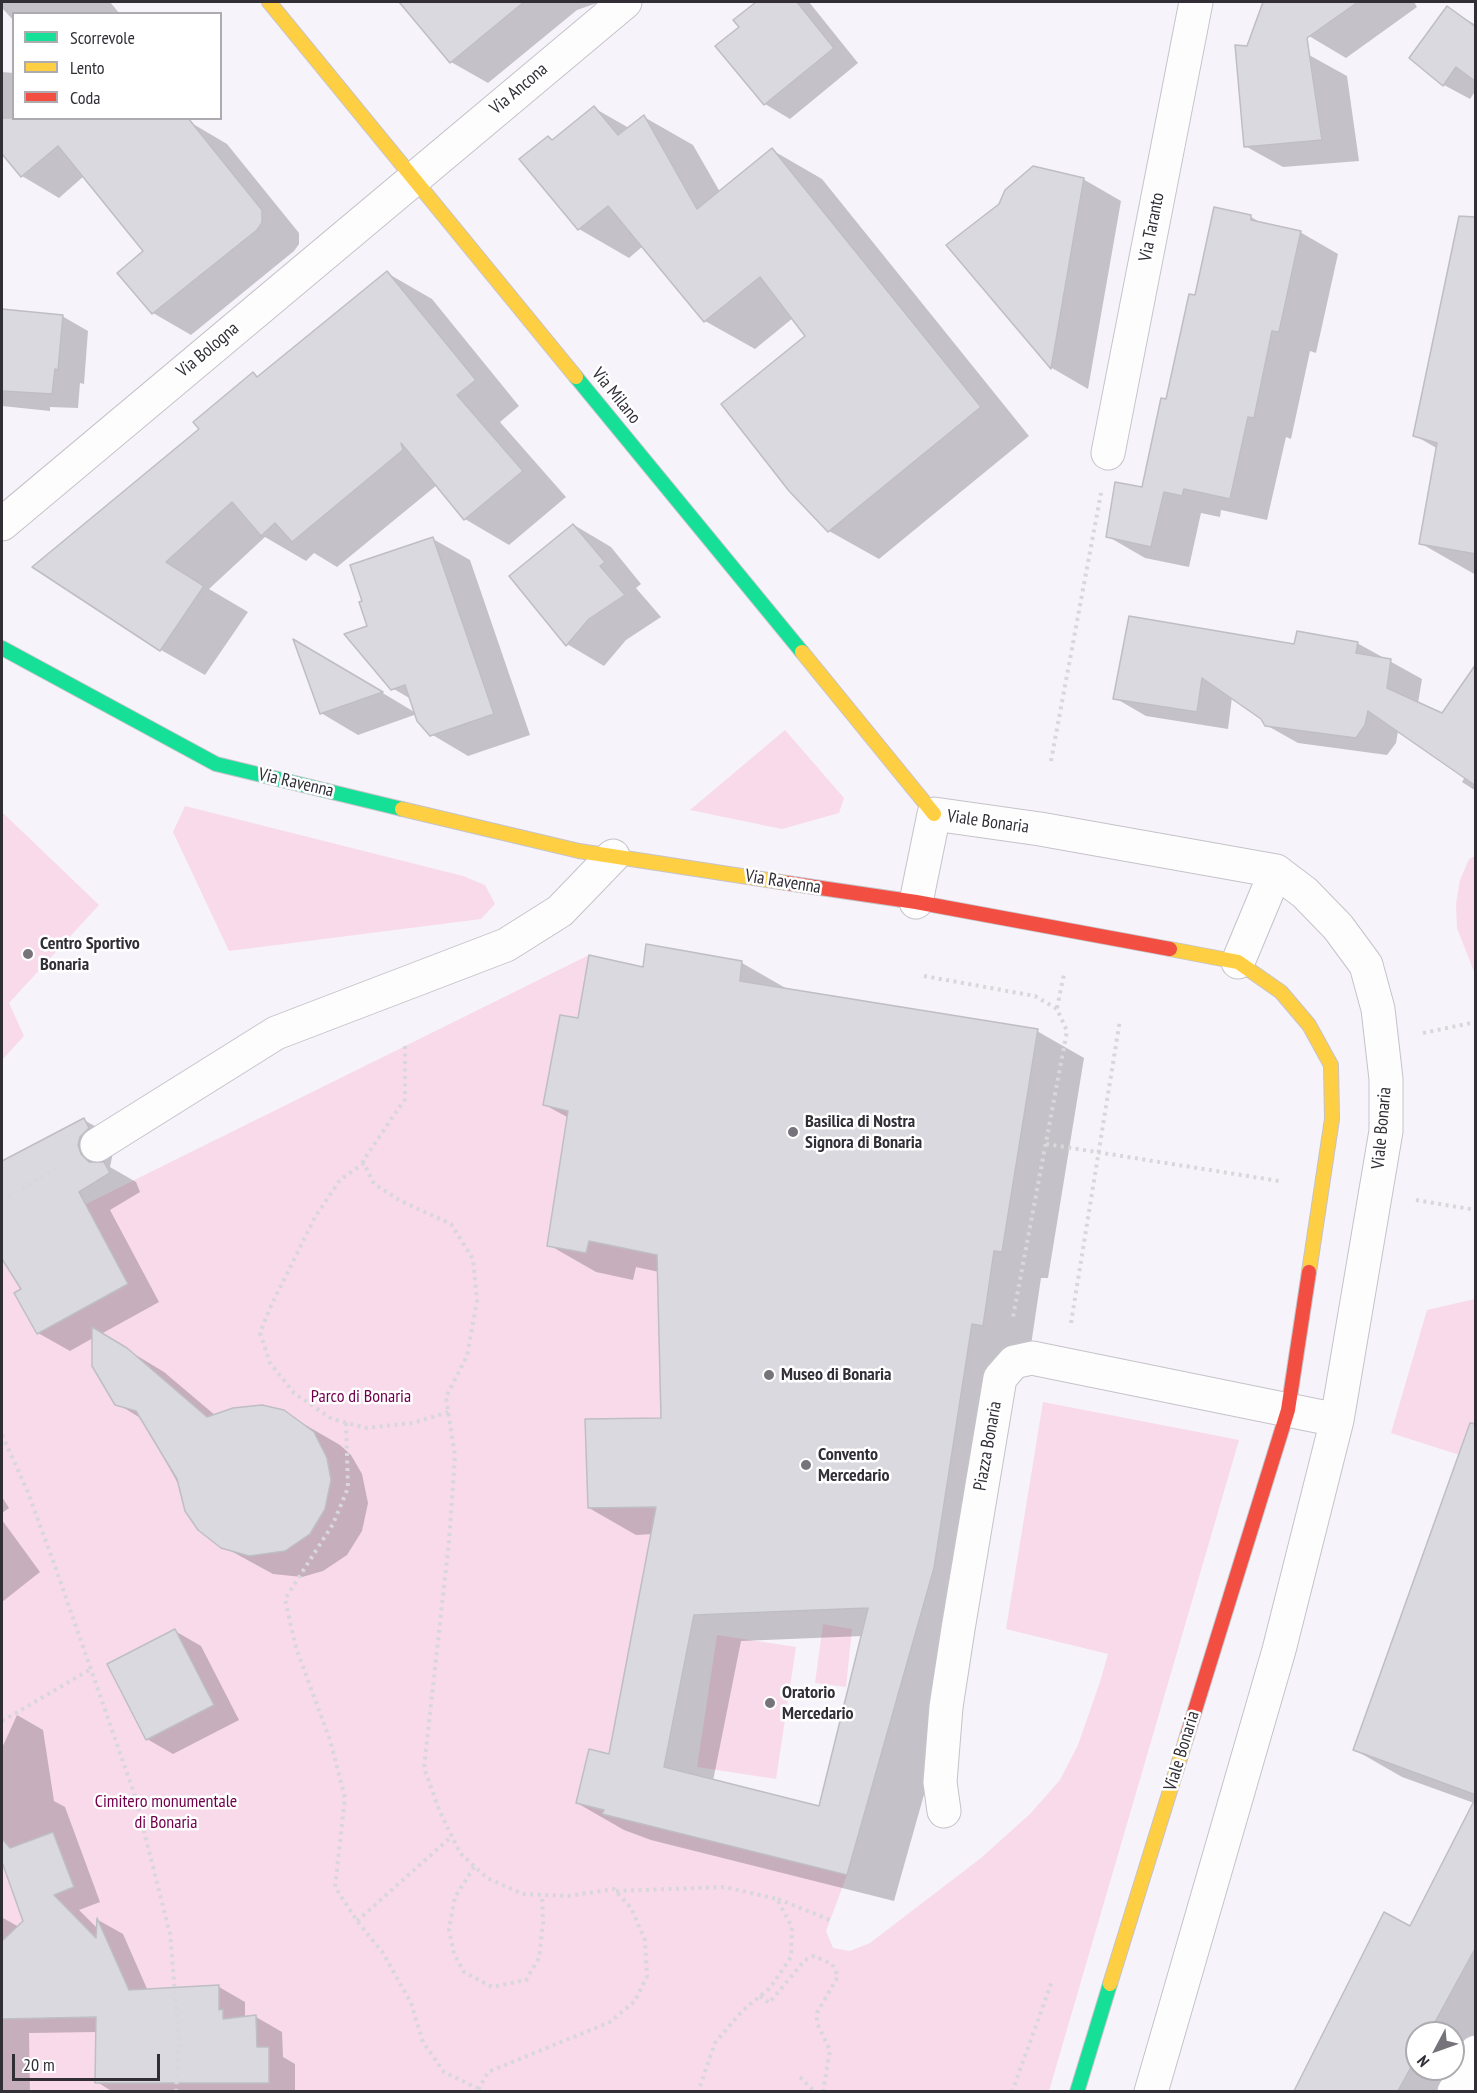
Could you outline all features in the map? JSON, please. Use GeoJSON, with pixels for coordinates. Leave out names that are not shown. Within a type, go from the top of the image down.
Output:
{"type":"FeatureCollection","features":[{"type":"Feature","properties":{"kind":"street","name":"Via Milano"},"geometry":{"type":"LineString","coordinates":[[269,2],[934,814]]}},
{"type":"Feature","properties":{"kind":"street","name":"Via Ancona"},"geometry":{"type":"LineString","coordinates":[[413,176],[625,2]]}},
{"type":"Feature","properties":{"kind":"street","name":"Via Taranto"},"geometry":{"type":"LineString","coordinates":[[1108,453],[1197,2]]}},
{"type":"Feature","properties":{"kind":"street","name":"Via Bologna"},"geometry":{"type":"LineString","coordinates":[[2,524],[413,176]]}},
{"type":"Feature","properties":{"kind":"street","name":"Via Ravenna"},"geometry":{"type":"LineString","coordinates":[[2,648],[216,764],[579,851],[916,902]]}},
{"type":"Feature","properties":{"kind":"street","name":"Viale Bonaria"},"geometry":{"type":"LineString","coordinates":[[1077,2091],[1288,1410],[1332,1119],[1331,1065],[1309,1025],[1281,992],[1238,962],[916,902],[934,814],[1041,829],[1276,871],[1305,893],[1338,927],[1366,964],[1378,1009],[1385,1068],[1386,1131],[1337,1420],[1279,1650],[1151,2091]]}},
{"type":"Feature","properties":{"kind":"street"},"geometry":{"type":"LineString","coordinates":[[97,1145],[276,1033],[506,945],[560,911],[613,856]]}},
{"type":"Feature","properties":{"kind":"street"},"geometry":{"type":"LineString","coordinates":[[1238,962],[1276,871]]}},
{"type":"Feature","properties":{"kind":"street","name":"Piazza Bonaria"},"geometry":{"type":"LineString","coordinates":[[944,1811],[940,1782],[946,1707],[1000,1378],[1014,1362],[1032,1358],[1288,1410]]}},
{"type":"Feature","properties":{"kind":"street"},"geometry":{"type":"LineString","coordinates":[[1288,1410],[1337,1420]]}},
{"type":"Feature","properties":{"kind":"street"},"geometry":{"type":"LineString","coordinates":[[1454,2091],[1476,2052]]}},
{"type":"Feature","properties":{"kind":"path"},"geometry":{"type":"LineString","coordinates":[[1051,761],[1108,453]]}},
{"type":"Feature","properties":{"kind":"path"},"geometry":{"type":"LineString","coordinates":[[1057,1009],[1064,974]]}},
{"type":"Feature","properties":{"kind":"path"},"geometry":{"type":"LineString","coordinates":[[924,976],[1035,996],[1057,1009],[1068,1031],[1013,1317]]}},
{"type":"Feature","properties":{"kind":"path"},"geometry":{"type":"LineString","coordinates":[[1071,1327],[1120,1020]]}},
{"type":"Feature","properties":{"kind":"path"},"geometry":{"type":"LineString","coordinates":[[1421,1033],[1476,1022]]}},
{"type":"Feature","properties":{"kind":"path"},"geometry":{"type":"LineString","coordinates":[[405,1046],[405,1099],[363,1161],[374,1184],[401,1201],[451,1224],[473,1259],[477,1301],[467,1356],[446,1397],[455,1456],[454,1477],[424,1768],[451,1837],[460,1853],[487,1878],[524,1894],[568,1896],[615,1891],[725,1887],[777,1899],[830,1920]]}},
{"type":"Feature","properties":{"kind":"path"},"geometry":{"type":"LineString","coordinates":[[1046,1144],[1283,1181]]}},
{"type":"Feature","properties":{"kind":"path"},"geometry":{"type":"LineString","coordinates":[[2,1200],[97,1145]]}},
{"type":"Feature","properties":{"kind":"path"},"geometry":{"type":"LineString","coordinates":[[364,1163],[340,1180],[315,1217],[260,1333],[270,1363],[294,1393],[332,1419],[346,1423],[366,1428],[412,1423],[449,1412]]}},
{"type":"Feature","properties":{"kind":"path"},"geometry":{"type":"LineString","coordinates":[[1408,1199],[1476,1210]]}},
{"type":"Feature","properties":{"kind":"path"},"geometry":{"type":"LineString","coordinates":[[346,1423],[348,1488],[333,1524],[285,1599],[296,1648],[330,1740],[345,1798],[335,1887],[357,1921],[383,1953],[411,2003],[423,2042],[444,2072],[477,2090],[488,2072],[610,2022],[635,2001],[648,1976],[645,1940],[631,1908],[615,1891]]}},
{"type":"Feature","properties":{"kind":"path"},"geometry":{"type":"LineString","coordinates":[[2,1435],[27,1490],[135,1796],[170,1934],[179,2041],[176,2091]]}},
{"type":"Feature","properties":{"kind":"path"},"geometry":{"type":"LineString","coordinates":[[2,1721],[91,1669]]}},
{"type":"Feature","properties":{"kind":"path"},"geometry":{"type":"LineString","coordinates":[[357,1921],[451,1837]]}},
{"type":"Feature","properties":{"kind":"path"},"geometry":{"type":"LineString","coordinates":[[474,1867],[455,1897],[449,1929],[454,1954],[464,1972],[492,1987],[526,1980],[539,1958],[543,1923],[542,1895]]}},
{"type":"Feature","properties":{"kind":"path"},"geometry":{"type":"LineString","coordinates":[[698,2091],[715,2043],[770,1988],[791,1957],[792,1928],[777,1899]]}},
{"type":"Feature","properties":{"kind":"path"},"geometry":{"type":"LineString","coordinates":[[760,1996],[769,2003],[805,1960],[814,1956],[832,1964],[838,1976],[817,2013],[817,2023],[830,2050],[823,2091]]}},
{"type":"Feature","properties":{"kind":"path"},"geometry":{"type":"LineString","coordinates":[[1012,2091],[1052,1982]]}},
{"type":"Feature","properties":{"kind":"path"},"geometry":{"type":"LineString","coordinates":[[800,2076],[815,2091]]}},
{"type":"Feature","properties":{"kind":"green space"},"geometry":{"type":"Polygon","coordinates":[[[785,730],[844,798],[839,813],[782,829],[690,810],[785,730]]]}},
{"type":"Feature","properties":{"kind":"green space"},"geometry":{"type":"Polygon","coordinates":[[[185,806],[463,876],[485,885],[495,904],[481,919],[229,951],[173,832],[185,806]]]}},
{"type":"Feature","properties":{"kind":"green space","name":"Centro Sportivo Bonaria"},"geometry":{"type":"Polygon","coordinates":[[[2,812],[99,905],[9,1003],[24,1036],[2,1060],[2,812]]]}},
{"type":"Feature","properties":{"kind":"green space"},"geometry":{"type":"Polygon","coordinates":[[[1475,856],[1475,974],[1457,928],[1456,904],[1460,880],[1469,859],[1475,856]]]}},
{"type":"Feature","properties":{"kind":"green space","name":"Parco di Bonaria"},"geometry":{"type":"Polygon","coordinates":[[[589,955],[578,1018],[560,1015],[543,1105],[568,1111],[547,1246],[586,1253],[589,1241],[636,1251],[657,1244],[665,1571],[644,1572],[609,1754],[589,1749],[576,1803],[604,1811],[603,1814],[847,1875],[826,1931],[833,1948],[850,1951],[870,1943],[981,1858],[1030,1814],[1060,1780],[1078,1745],[1100,1682],[1108,1654],[1006,1629],[1043,1402],[1239,1440],[1049,2091],[2,2091],[2,1163],[5,1168],[58,1132],[84,1118],[110,1173],[80,1192],[86,1204],[589,955]]]}},
{"type":"Feature","properties":{"kind":"green space"},"geometry":{"type":"Polygon","coordinates":[[[1475,1299],[1475,1460],[1391,1433],[1427,1310],[1475,1299]]]}},
{"type":"Feature","properties":{"kind":"green space"},"geometry":{"type":"Polygon","coordinates":[[[823,1624],[852,1629],[846,1687],[815,1683],[823,1624]]]}},
{"type":"Feature","properties":{"kind":"green space"},"geometry":{"type":"Polygon","coordinates":[[[717,1635],[796,1647],[776,1779],[697,1767],[717,1635]]]}},
{"type":"Feature","properties":{"kind":"building"},"geometry":{"type":"Polygon","coordinates":[[[399,2],[524,2],[450,63],[399,2]]]}},
{"type":"Feature","properties":{"kind":"building"},"geometry":{"type":"Polygon","coordinates":[[[756,2],[797,2],[834,48],[764,105],[715,46],[739,27],[733,20],[756,2]]]}},
{"type":"Feature","properties":{"kind":"building"},"geometry":{"type":"Polygon","coordinates":[[[1263,2],[1358,2],[1307,38],[1322,140],[1244,147],[1235,45],[1247,46],[1263,2]]]}},
{"type":"Feature","properties":{"kind":"building"},"geometry":{"type":"Polygon","coordinates":[[[1447,6],[1476,27],[1476,82],[1456,67],[1443,86],[1409,58],[1447,6]]]}},
{"type":"Feature","properties":{"kind":"building"},"geometry":{"type":"Polygon","coordinates":[[[594,106],[618,135],[644,115],[697,209],[772,148],[981,407],[828,532],[789,491],[721,404],[805,336],[760,277],[704,322],[608,206],[578,230],[519,159],[548,136],[552,140],[594,106]]]}},
{"type":"Feature","properties":{"kind":"building"},"geometry":{"type":"Polygon","coordinates":[[[2,118],[12,118],[12,120],[190,120],[262,210],[262,223],[257,230],[152,314],[117,273],[143,251],[58,146],[21,177],[2,154],[2,118]]]}},
{"type":"Feature","properties":{"kind":"building"},"geometry":{"type":"Polygon","coordinates":[[[1033,166],[1084,178],[1051,369],[946,245],[999,204],[1005,190],[1033,166]]]}},
{"type":"Feature","properties":{"kind":"building"},"geometry":{"type":"Polygon","coordinates":[[[1214,207],[1251,215],[1251,220],[1301,231],[1279,332],[1272,331],[1254,418],[1248,417],[1230,499],[1184,489],[1182,496],[1164,492],[1151,547],[1106,537],[1115,482],[1142,487],[1161,398],[1166,399],[1189,294],[1195,295],[1214,207]]]}},
{"type":"Feature","properties":{"kind":"building"},"geometry":{"type":"Polygon","coordinates":[[[1459,216],[1476,217],[1476,554],[1419,544],[1437,443],[1413,436],[1459,216]]]}},
{"type":"Feature","properties":{"kind":"building"},"geometry":{"type":"Polygon","coordinates":[[[387,271],[476,380],[457,395],[523,471],[464,520],[401,443],[403,450],[292,542],[275,523],[261,536],[232,502],[166,562],[204,586],[160,651],[32,567],[199,429],[193,422],[253,372],[257,377],[387,271]]]}},
{"type":"Feature","properties":{"kind":"building"},"geometry":{"type":"Polygon","coordinates":[[[2,309],[63,315],[58,370],[55,369],[52,394],[2,391],[2,309]]]}},
{"type":"Feature","properties":{"kind":"building"},"geometry":{"type":"Polygon","coordinates":[[[573,524],[605,562],[600,566],[625,595],[589,619],[566,646],[509,576],[573,524]]]}},
{"type":"Feature","properties":{"kind":"building"},"geometry":{"type":"Polygon","coordinates":[[[433,537],[494,714],[430,736],[417,721],[405,685],[391,690],[344,634],[367,626],[359,602],[362,601],[350,565],[433,537]]]}},
{"type":"Feature","properties":{"kind":"building"},"geometry":{"type":"Polygon","coordinates":[[[1129,616],[1294,644],[1297,631],[1358,642],[1356,653],[1391,659],[1387,688],[1442,713],[1476,664],[1476,786],[1368,711],[1365,725],[1356,738],[1265,726],[1261,719],[1202,678],[1197,712],[1113,699],[1129,616]]]}},
{"type":"Feature","properties":{"kind":"building"},"geometry":{"type":"Polygon","coordinates":[[[293,639],[383,692],[320,714],[293,639]]]}},
{"type":"Feature","properties":{"kind":"building"},"geometry":{"type":"Polygon","coordinates":[[[646,944],[742,961],[740,981],[1038,1029],[1002,1252],[994,1251],[983,1326],[972,1324],[934,1568],[847,1875],[602,1814],[604,1810],[576,1803],[589,1749],[609,1754],[656,1507],[588,1508],[585,1419],[661,1418],[657,1255],[589,1241],[586,1253],[547,1246],[568,1111],[543,1105],[560,1015],[578,1018],[589,955],[643,967],[646,944]],[[868,1608],[694,1615],[664,1767],[819,1806],[868,1608]]]}},
{"type":"Feature","properties":{"kind":"building"},"geometry":{"type":"Polygon","coordinates":[[[84,1118],[89,1128],[80,1137],[78,1145],[81,1154],[89,1162],[104,1162],[110,1173],[79,1192],[128,1284],[37,1334],[14,1293],[21,1289],[2,1259],[2,1161],[84,1118]]]}},
{"type":"Feature","properties":{"kind":"building"},"geometry":{"type":"Polygon","coordinates":[[[92,1327],[127,1348],[207,1417],[233,1408],[262,1405],[284,1410],[314,1432],[327,1458],[331,1480],[325,1509],[310,1534],[285,1551],[249,1556],[221,1548],[198,1530],[185,1511],[177,1479],[136,1411],[115,1405],[92,1366],[92,1327]]]}},
{"type":"Feature","properties":{"kind":"building"},"geometry":{"type":"Polygon","coordinates":[[[1470,1423],[1476,1424],[1476,1795],[1353,1750],[1470,1423]]]}},
{"type":"Feature","properties":{"kind":"building"},"geometry":{"type":"Polygon","coordinates":[[[175,1629],[214,1705],[146,1740],[107,1664],[175,1629]]]}},
{"type":"Feature","properties":{"kind":"building"},"geometry":{"type":"Polygon","coordinates":[[[1476,1797],[1476,1947],[1436,2021],[1405,2021],[1405,2078],[1398,2091],[1294,2091],[1384,1912],[1410,1926],[1476,1797]]]}},
{"type":"Feature","properties":{"kind":"building"},"geometry":{"type":"Polygon","coordinates":[[[53,1832],[74,1887],[54,1895],[96,1938],[97,1918],[129,1990],[219,1985],[219,2010],[223,2009],[223,2019],[256,2015],[257,2047],[269,2047],[269,2083],[95,2083],[96,2017],[2,2019],[2,1941],[23,1921],[2,1862],[2,1839],[10,1848],[53,1832]]]}},
{"type":"Feature","properties":{"kind":"traffic: fast"},"geometry":{"type":"LineString","coordinates":[[576,377],[802,652]]}},
{"type":"Feature","properties":{"kind":"traffic: fast"},"geometry":{"type":"LineString","coordinates":[[2,648],[216,764],[402,809]]}},
{"type":"Feature","properties":{"kind":"traffic: fast"},"geometry":{"type":"LineString","coordinates":[[1077,2092],[1110,1984]]}},
{"type":"Feature","properties":{"kind":"traffic: slow"},"geometry":{"type":"LineString","coordinates":[[269,2],[576,377]]}},
{"type":"Feature","properties":{"kind":"traffic: slow"},"geometry":{"type":"LineString","coordinates":[[802,652],[934,814]]}},
{"type":"Feature","properties":{"kind":"traffic: slow"},"geometry":{"type":"LineString","coordinates":[[402,809],[579,851],[787,883]]}},
{"type":"Feature","properties":{"kind":"traffic: slow"},"geometry":{"type":"LineString","coordinates":[[1170,949],[1238,962],[1281,992],[1309,1025],[1331,1065],[1332,1119],[1309,1272]]}},
{"type":"Feature","properties":{"kind":"traffic: slow"},"geometry":{"type":"LineString","coordinates":[[1110,1984],[1187,1736]]}},
{"type":"Feature","properties":{"kind":"traffic: jam"},"geometry":{"type":"LineString","coordinates":[[787,883],[916,902],[1170,949]]}},
{"type":"Feature","properties":{"kind":"traffic: jam"},"geometry":{"type":"LineString","coordinates":[[1187,1736],[1288,1410],[1309,1272]]}},
{"type":"Feature","properties":{"kind":"place","name":"Centro Sportivo Bonaria"},"geometry":{"type":"Point","coordinates":[28,954]}},
{"type":"Feature","properties":{"kind":"place","name":"Basilica di Nostra Signora di Bonaria"},"geometry":{"type":"Point","coordinates":[793,1132]}},
{"type":"Feature","properties":{"kind":"place","name":"Museo di Bonaria"},"geometry":{"type":"Point","coordinates":[769,1375]}},
{"type":"Feature","properties":{"kind":"place","name":"Convento Mercedario"},"geometry":{"type":"Point","coordinates":[806,1465]}},
{"type":"Feature","properties":{"kind":"place","name":"Oratorio Mercedario"},"geometry":{"type":"Point","coordinates":[770,1703]}},
{"type":"Feature","properties":{"kind":"park label","name":"Cimitero monumentale di Bonaria"},"geometry":{"type":"Point","coordinates":[166,1812]}}]}
